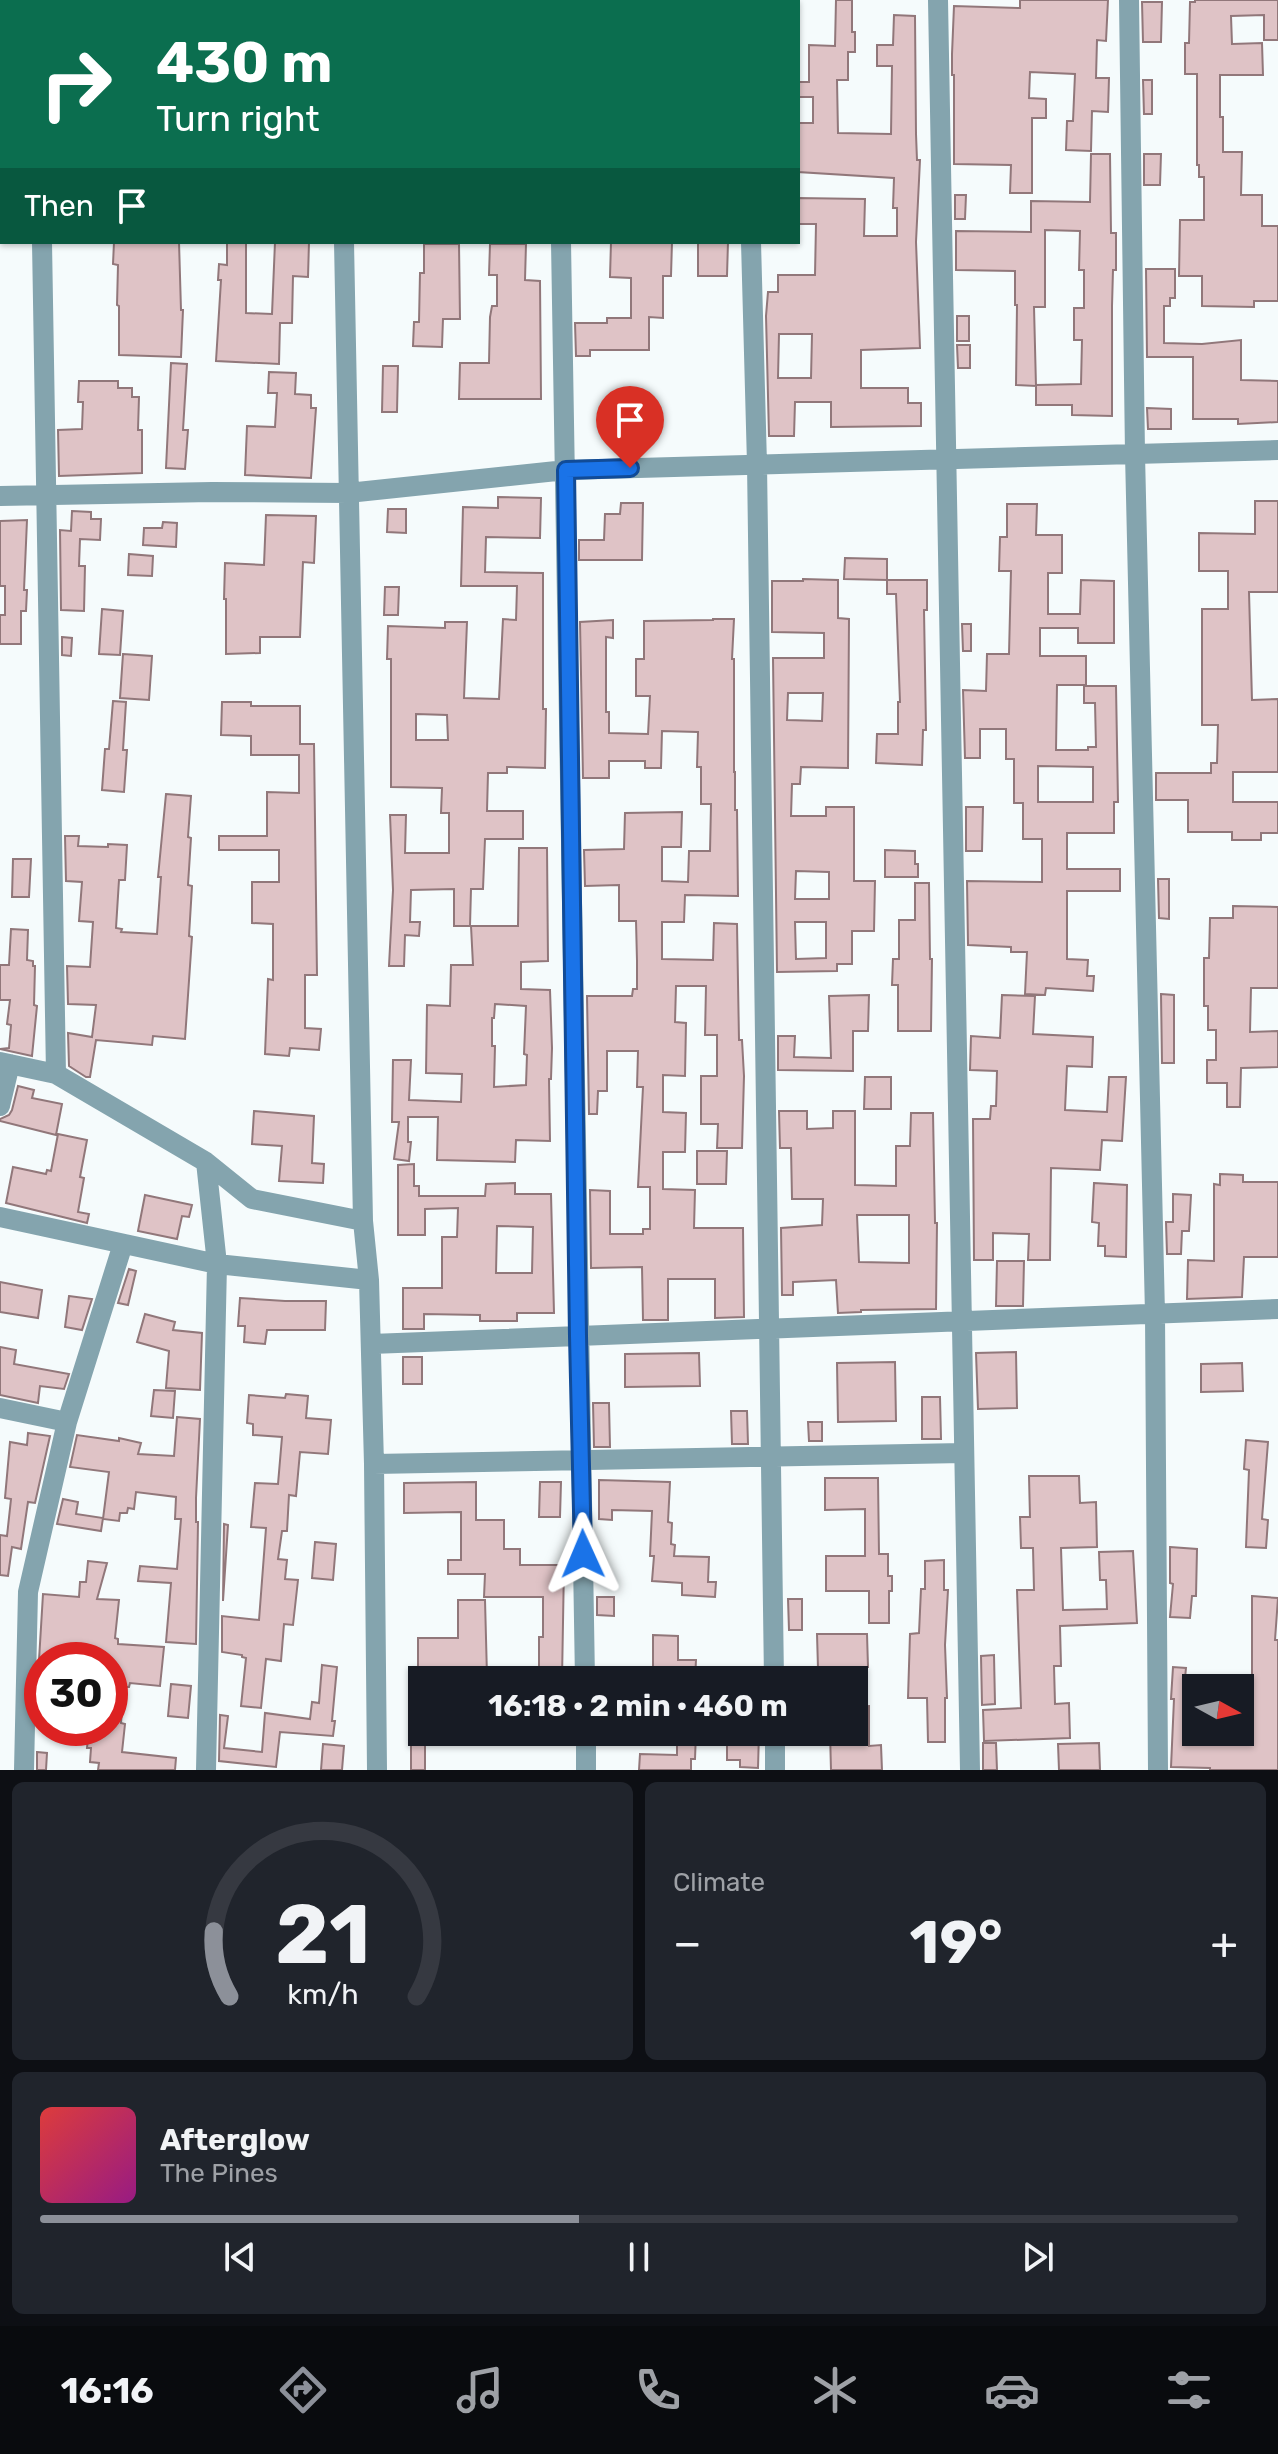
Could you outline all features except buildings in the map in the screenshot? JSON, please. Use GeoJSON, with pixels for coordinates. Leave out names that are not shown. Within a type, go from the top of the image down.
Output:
{"type":"FeatureCollection","features":[{"type":"Feature","properties":{"kind":"street"},"geometry":{"type":"LineString","coordinates":[[938,0],[970,1770]]}},
{"type":"Feature","properties":{"kind":"street"},"geometry":{"type":"LineString","coordinates":[[1129,0],[1135,454],[1155,1314],[1158,1770]]}},
{"type":"Feature","properties":{"kind":"street"},"geometry":{"type":"LineString","coordinates":[[42,244],[56,1074]]}},
{"type":"Feature","properties":{"kind":"street"},"geometry":{"type":"LineString","coordinates":[[344,244],[363,1221],[369,1280],[374,1464],[377,1770]]}},
{"type":"Feature","properties":{"kind":"street"},"geometry":{"type":"LineString","coordinates":[[561,244],[585,1666]]}},
{"type":"Feature","properties":{"kind":"street"},"geometry":{"type":"LineString","coordinates":[[751,244],[757,464],[774,1666]]}},
{"type":"Feature","properties":{"kind":"street"},"geometry":{"type":"LineString","coordinates":[[0,496],[348,493],[566,470],[1278,450]]}},
{"type":"Feature","properties":{"kind":"street"},"geometry":{"type":"LineString","coordinates":[[0,1106],[5,1063],[56,1074],[206,1162],[252,1199],[363,1221]]}},
{"type":"Feature","properties":{"kind":"street"},"geometry":{"type":"LineString","coordinates":[[206,1162],[217,1264],[206,1770]]}},
{"type":"Feature","properties":{"kind":"street"},"geometry":{"type":"LineString","coordinates":[[0,1217],[217,1264],[369,1280]]}},
{"type":"Feature","properties":{"kind":"street"},"geometry":{"type":"LineString","coordinates":[[24,1770],[28,1592],[67,1422],[123,1244]]}},
{"type":"Feature","properties":{"kind":"street"},"geometry":{"type":"LineString","coordinates":[[371,1344],[1278,1309]]}},
{"type":"Feature","properties":{"kind":"street"},"geometry":{"type":"LineString","coordinates":[[0,1408],[67,1422]]}},
{"type":"Feature","properties":{"kind":"street"},"geometry":{"type":"LineString","coordinates":[[374,1464],[963,1453]]}},
{"type":"Feature","properties":{"kind":"street"},"geometry":{"type":"LineString","coordinates":[[586,1746],[586,1770]]}},
{"type":"Feature","properties":{"kind":"street"},"geometry":{"type":"LineString","coordinates":[[775,1746],[775,1770]]}},
{"type":"Feature","properties":{"kind":"route"},"geometry":{"type":"LineString","coordinates":[[583,1554],[566,470],[630,468]]}}]}
